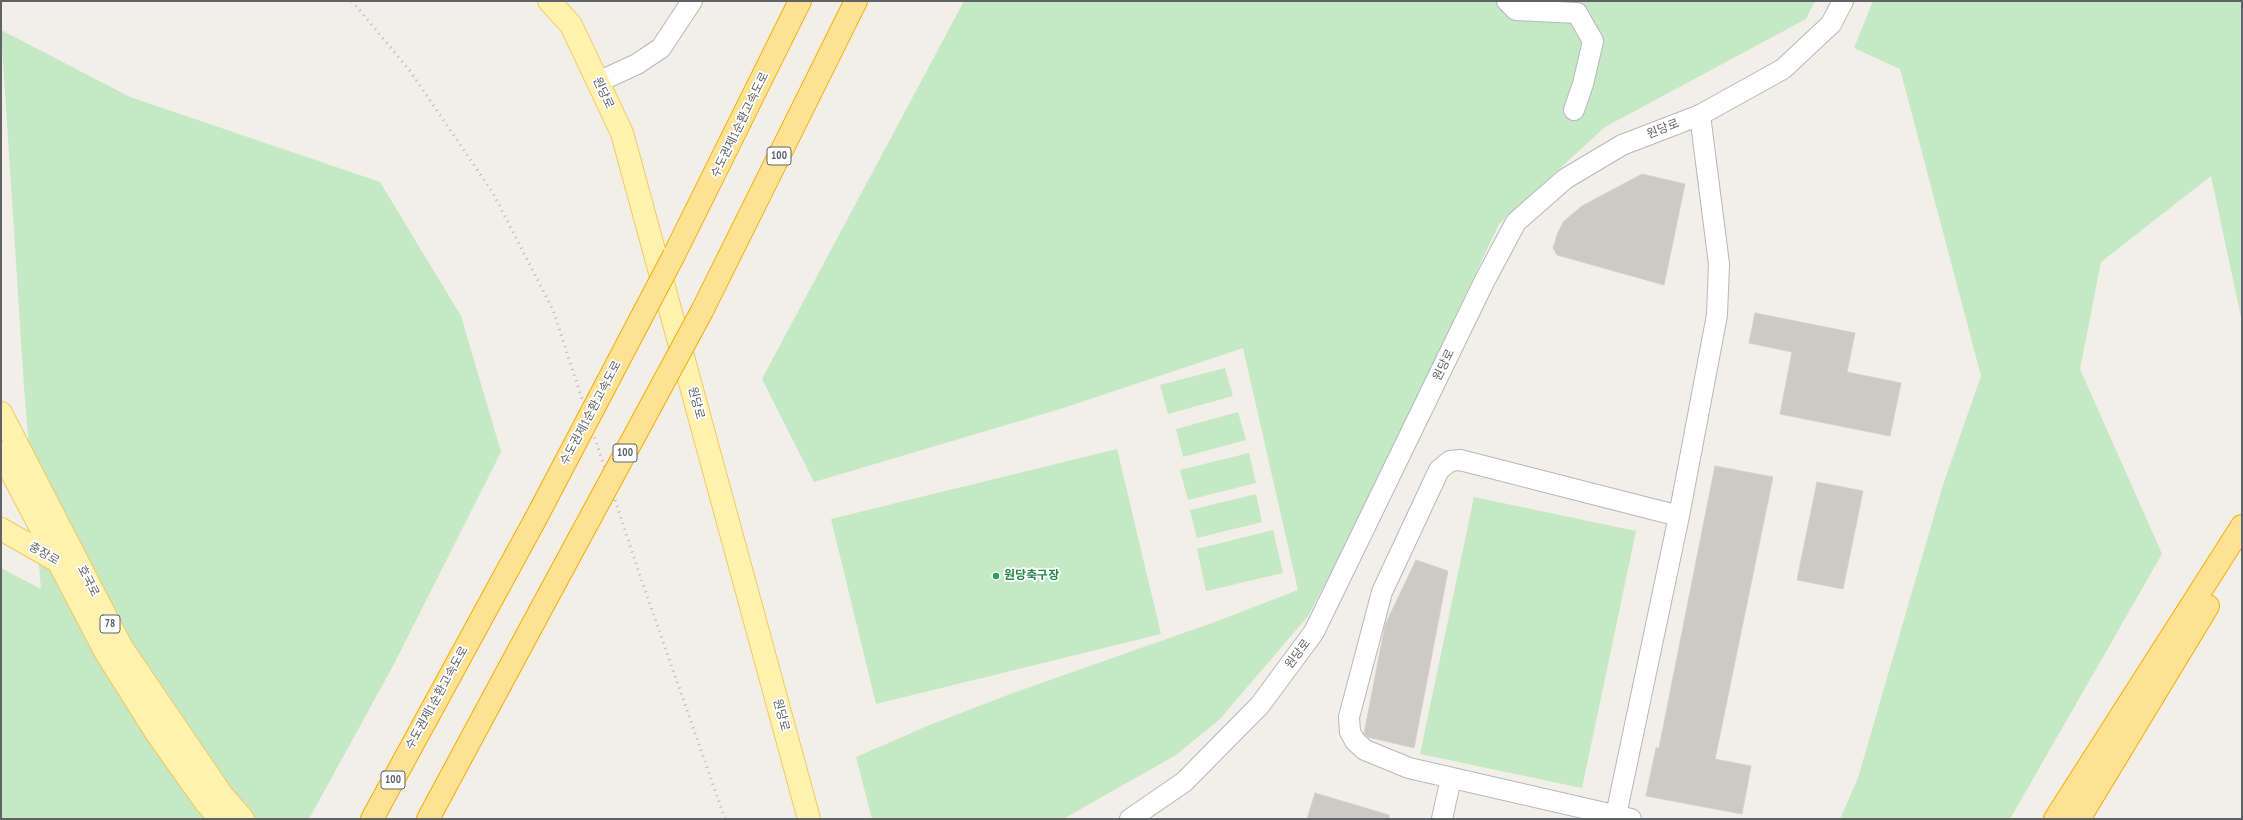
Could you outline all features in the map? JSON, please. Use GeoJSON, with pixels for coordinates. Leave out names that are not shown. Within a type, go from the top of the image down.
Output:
{"type":"FeatureCollection","features":[{"type":"Feature","properties":{"kind":"highway","name":"수도권제1순환고속도로"},"geometry":{"type":"LineString","coordinates":[[372,819],[535,520],[674,256],[800,1]]}},
{"type":"Feature","properties":{"kind":"highway","name":"100"},"geometry":{"type":"LineString","coordinates":[[428,819],[702,311],[856,1]]}},
{"type":"Feature","properties":{"kind":"highway"},"geometry":{"type":"LineString","coordinates":[[2055,819],[2242,526]]}},
{"type":"Feature","properties":{"kind":"highway"},"geometry":{"type":"LineString","coordinates":[[2079,819],[2242,551]]}},
{"type":"Feature","properties":{"kind":"main road","name":"원당로"},"geometry":{"type":"LineString","coordinates":[[549,1],[571,25],[622,133],[809,819]]}},
{"type":"Feature","properties":{"kind":"main road","name":"호국로"},"geometry":{"type":"LineString","coordinates":[[1,413],[122,648],[218,789],[243,819]]}},
{"type":"Feature","properties":{"kind":"main road","name":"호국로"},"geometry":{"type":"LineString","coordinates":[[1,452],[61,564],[106,653],[157,734],[206,803],[221,819]]}},
{"type":"Feature","properties":{"kind":"main road","name":"충장로"},"geometry":{"type":"LineString","coordinates":[[1,529],[87,579]]}},
{"type":"Feature","properties":{"kind":"lane"},"geometry":{"type":"LineString","coordinates":[[598,82],[637,64],[661,48],[692,1]]}},
{"type":"Feature","properties":{"kind":"lane"},"geometry":{"type":"LineString","coordinates":[[1508,1],[1516,10],[1577,13],[1593,41],[1583,84],[1574,110]]}},
{"type":"Feature","properties":{"kind":"lane","name":"원당로"},"geometry":{"type":"LineString","coordinates":[[1130,819],[1184,782],[1260,705],[1314,632],[1485,280],[1516,222],[1565,179],[1622,145],[1700,115],[1783,69],[1831,24],[1843,1]]}},
{"type":"Feature","properties":{"kind":"lane"},"geometry":{"type":"LineString","coordinates":[[1679,516],[1460,460],[1450,462],[1439,470],[1382,592],[1349,716],[1350,732],[1355,741],[1365,750],[1409,768],[1624,817],[1717,315],[1718,264],[1700,115]]}},
{"type":"Feature","properties":{"kind":"lane"},"geometry":{"type":"LineString","coordinates":[[1442,819],[1451,778]]}},
{"type":"Feature","properties":{"kind":"green space"},"geometry":{"type":"Polygon","coordinates":[[[964,1],[1815,1],[1806,19],[1605,127],[1499,224],[1359,520],[1308,616],[1219,720],[1176,755],[1063,819],[872,819],[856,757],[932,724],[1013,693],[1212,623],[1298,590],[1243,348],[1060,409],[814,482],[762,379],[964,1]]]}},
{"type":"Feature","properties":{"kind":"green space"},"geometry":{"type":"Polygon","coordinates":[[[1873,1],[2242,1],[2242,322],[2211,176],[2101,262],[2080,369],[2162,554],[2010,819],[1840,819],[1858,778],[1943,485],[1981,376],[1900,69],[1854,48],[1873,1]]]}},
{"type":"Feature","properties":{"kind":"green space"},"geometry":{"type":"Polygon","coordinates":[[[1,30],[130,97],[380,182],[461,316],[501,452],[394,664],[309,819],[1,819],[1,568],[41,589],[24,387],[1,30]]]}},
{"type":"Feature","properties":{"kind":"green space"},"geometry":{"type":"Polygon","coordinates":[[[1225,368],[1233,396],[1168,414],[1160,385],[1225,368]]]}},
{"type":"Feature","properties":{"kind":"green space"},"geometry":{"type":"Polygon","coordinates":[[[1238,412],[1246,440],[1183,457],[1176,429],[1238,412]]]}},
{"type":"Feature","properties":{"kind":"green space","name":"원당축구장"},"geometry":{"type":"Polygon","coordinates":[[[1117,449],[1161,634],[876,704],[831,519],[1117,449]]]}},
{"type":"Feature","properties":{"kind":"green space"},"geometry":{"type":"Polygon","coordinates":[[[1249,453],[1256,483],[1188,500],[1180,470],[1249,453]]]}},
{"type":"Feature","properties":{"kind":"green space"},"geometry":{"type":"Polygon","coordinates":[[[1256,494],[1262,522],[1197,538],[1190,510],[1256,494]]]}},
{"type":"Feature","properties":{"kind":"green space"},"geometry":{"type":"Polygon","coordinates":[[[1474,497],[1636,531],[1582,788],[1420,754],[1474,497]]]}},
{"type":"Feature","properties":{"kind":"green space"},"geometry":{"type":"Polygon","coordinates":[[[1273,530],[1283,573],[1206,591],[1197,549],[1273,530]]]}},
{"type":"Feature","properties":{"kind":"building"},"geometry":{"type":"Polygon","coordinates":[[[1642,174],[1685,184],[1664,285],[1557,255],[1553,248],[1558,232],[1564,221],[1582,206],[1642,174]]]}},
{"type":"Feature","properties":{"kind":"building"},"geometry":{"type":"Polygon","coordinates":[[[1755,313],[1855,333],[1847,372],[1901,383],[1890,436],[1780,414],[1792,352],[1749,343],[1755,313]]]}},
{"type":"Feature","properties":{"kind":"building"},"geometry":{"type":"Polygon","coordinates":[[[1715,466],[1773,477],[1715,759],[1751,766],[1742,814],[1646,796],[1656,748],[1659,748],[1715,466]]]}},
{"type":"Feature","properties":{"kind":"building"},"geometry":{"type":"Polygon","coordinates":[[[1817,482],[1863,491],[1843,589],[1797,580],[1817,482]]]}},
{"type":"Feature","properties":{"kind":"building"},"geometry":{"type":"Polygon","coordinates":[[[1416,560],[1448,571],[1414,748],[1368,737],[1364,734],[1385,625],[1416,560]]]}},
{"type":"Feature","properties":{"kind":"building"},"geometry":{"type":"Polygon","coordinates":[[[1315,793],[1389,815],[1389,819],[1307,819],[1315,793]]]}},
{"type":"Feature","properties":{"kind":"railway"},"geometry":{"type":"LineString","coordinates":[[352,1],[410,71],[493,193],[553,310],[638,570],[725,819]]}},
{"type":"Feature","properties":{"kind":"place","name":"원당축구장"},"geometry":{"type":"Point","coordinates":[996,576]}}]}
